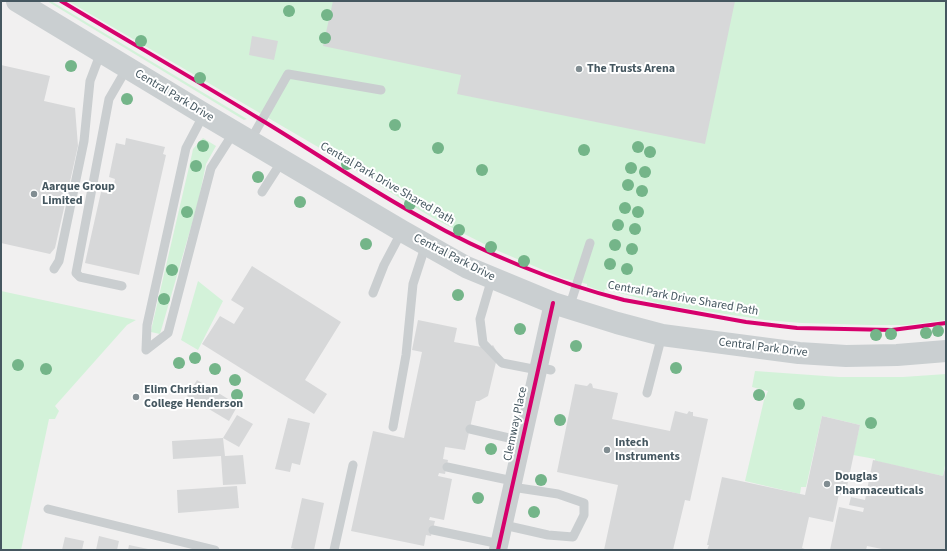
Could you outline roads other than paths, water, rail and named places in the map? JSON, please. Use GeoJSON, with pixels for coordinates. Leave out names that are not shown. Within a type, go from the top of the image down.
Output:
{"type":"FeatureCollection","features":[{"type":"Feature","properties":{"kind":"main road","name":"Central Park Drive"},"geometry":{"type":"LineString","coordinates":[[17,1],[282,161],[466,267],[560,305],[617,324],[662,335],[791,352],[830,355],[897,355],[946,351]]}},
{"type":"Feature","properties":{"kind":"street","name":"Clemway Place"},"geometry":{"type":"LineString","coordinates":[[499,547],[522,441],[560,305]]}},
{"type":"Feature","properties":{"kind":"lane"},"geometry":{"type":"LineString","coordinates":[[54,269],[60,261],[84,141],[90,81],[101,52]]}},
{"type":"Feature","properties":{"kind":"lane"},"geometry":{"type":"LineString","coordinates":[[122,286],[80,276],[76,273],[109,99],[127,68]]}},
{"type":"Feature","properties":{"kind":"lane"},"geometry":{"type":"LineString","coordinates":[[204,114],[186,148],[147,325],[146,350],[168,333],[211,168],[242,137],[288,74],[380,90]]}},
{"type":"Feature","properties":{"kind":"lane"},"geometry":{"type":"LineString","coordinates":[[262,192],[282,161]]}},
{"type":"Feature","properties":{"kind":"lane"},"geometry":{"type":"LineString","coordinates":[[373,293],[384,265],[402,231]]}},
{"type":"Feature","properties":{"kind":"lane"},"geometry":{"type":"LineString","coordinates":[[560,305],[590,243]]}},
{"type":"Feature","properties":{"kind":"lane"},"geometry":{"type":"LineString","coordinates":[[394,427],[406,355],[414,284],[426,244]]}},
{"type":"Feature","properties":{"kind":"lane"},"geometry":{"type":"LineString","coordinates":[[492,278],[480,320],[484,343],[502,363],[542,369]]}},
{"type":"Feature","properties":{"kind":"lane"},"geometry":{"type":"LineString","coordinates":[[647,393],[662,335]]}},
{"type":"Feature","properties":{"kind":"lane"},"geometry":{"type":"LineString","coordinates":[[470,429],[522,441]]}},
{"type":"Feature","properties":{"kind":"lane"},"geometry":{"type":"LineString","coordinates":[[334,550],[354,465]]}},
{"type":"Feature","properties":{"kind":"lane"},"geometry":{"type":"LineString","coordinates":[[447,467],[558,494],[584,503],[584,515],[573,537],[548,535],[504,525]]}},
{"type":"Feature","properties":{"kind":"lane"},"geometry":{"type":"LineString","coordinates":[[48,509],[215,550]]}},
{"type":"Feature","properties":{"kind":"lane"},"geometry":{"type":"LineString","coordinates":[[433,530],[499,547]]}},
{"type":"Feature","properties":{"kind":"place","name":"The Trusts Arena"},"geometry":{"type":"Point","coordinates":[579,69]}},
{"type":"Feature","properties":{"kind":"place","name":"Aarque Group Limited"},"geometry":{"type":"Point","coordinates":[34,194]}},
{"type":"Feature","properties":{"kind":"place","name":"Elim Christian College Henderson"},"geometry":{"type":"Point","coordinates":[136,397]}},
{"type":"Feature","properties":{"kind":"place","name":"Intech Instruments"},"geometry":{"type":"Point","coordinates":[607,450]}},
{"type":"Feature","properties":{"kind":"place","name":"Douglas Pharmaceuticals"},"geometry":{"type":"Point","coordinates":[827,484]}}]}
